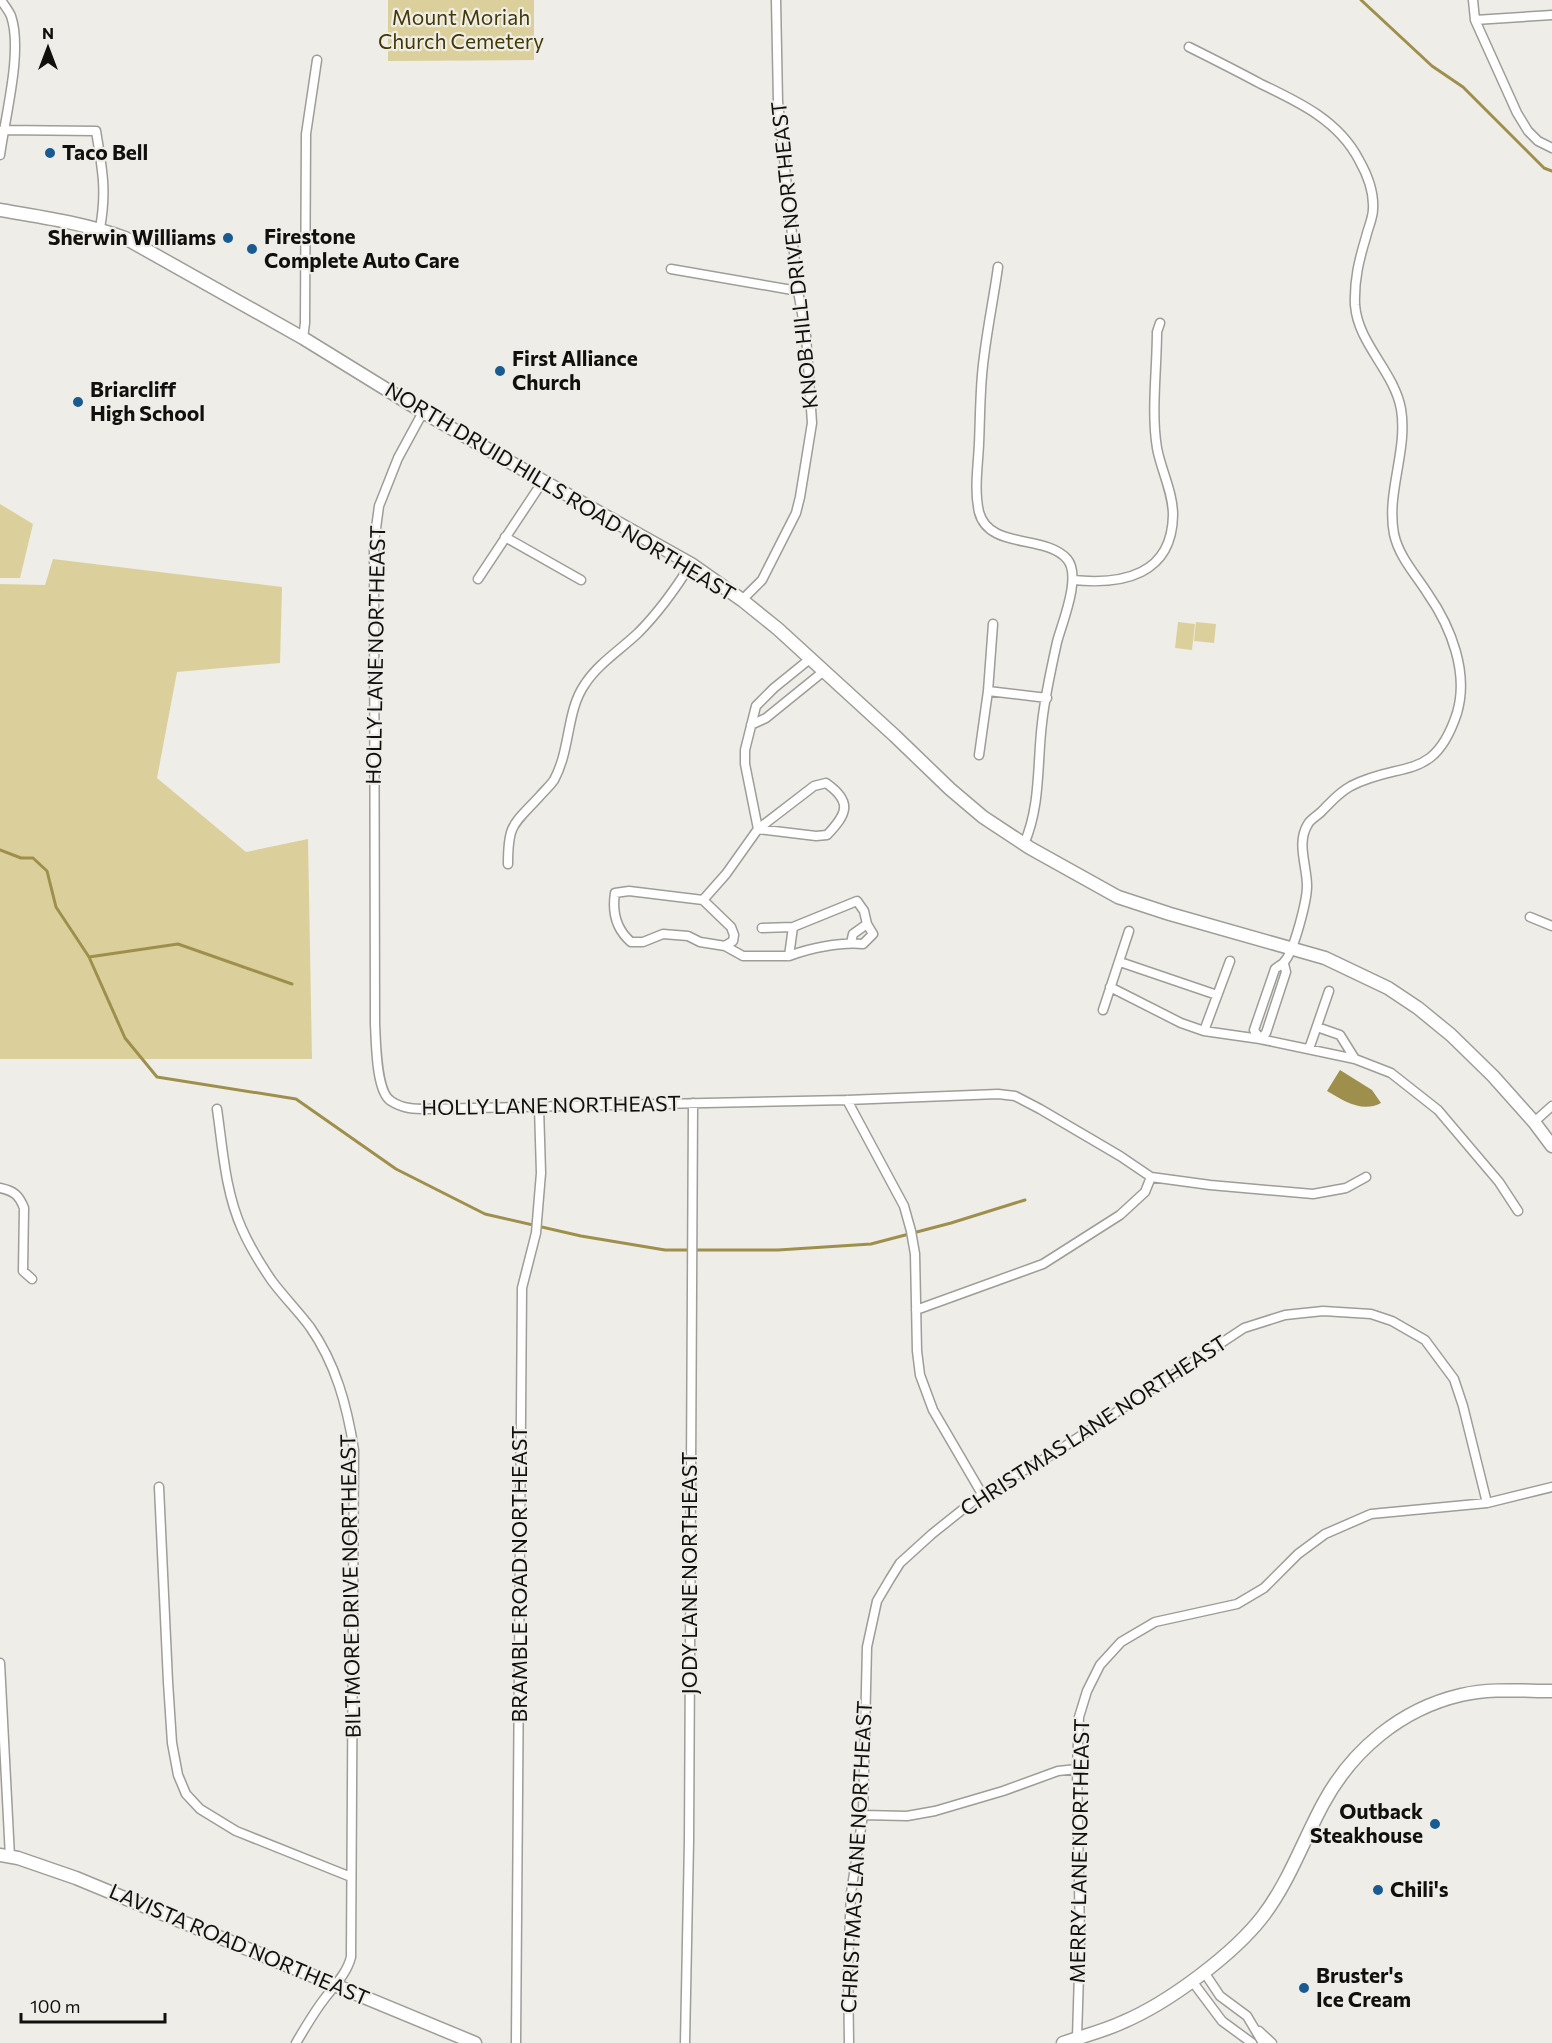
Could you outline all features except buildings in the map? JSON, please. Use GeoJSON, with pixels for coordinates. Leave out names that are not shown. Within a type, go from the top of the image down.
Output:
{"type":"FeatureCollection","features":[{"type":"Feature","properties":{"kind":"main road","name":"NORTH DRUID HILLS ROAD NORTHEAST"},"geometry":{"type":"LineString","coordinates":[[0,210],[100,228],[125,238],[303,338],[423,412],[691,564],[742,600],[811,658],[950,789],[983,817],[1024,844],[1118,897],[1325,958],[1388,988],[1418,1008],[1451,1035],[1493,1076],[1552,1146]]}},
{"type":"Feature","properties":{"kind":"main road"},"geometry":{"type":"LineString","coordinates":[[1063,2043],[1124,2022],[1156,2004],[1192,1981],[1240,1942],[1263,1916],[1286,1880],[1339,1776],[1379,1734],[1420,1709],[1462,1695],[1498,1691],[1552,1690]]}},
{"type":"Feature","properties":{"kind":"main road","name":"LAVISTA ROAD NORTHEAST"},"geometry":{"type":"LineString","coordinates":[[5,1856],[85,1881],[475,2043]]}},
{"type":"Feature","properties":{"kind":"street"},"geometry":{"type":"LineString","coordinates":[[0,155],[15,59],[10,16],[1,0]]}},
{"type":"Feature","properties":{"kind":"street","name":"KNOB HILL DRIVE NORTHEAST"},"geometry":{"type":"LineString","coordinates":[[742,600],[762,580],[788,531],[800,497],[812,423],[806,336],[798,291],[778,102],[776,0]]}},
{"type":"Feature","properties":{"kind":"street"},"geometry":{"type":"LineString","coordinates":[[1473,0],[1475,20],[1517,113],[1528,131],[1538,141],[1552,148]]}},
{"type":"Feature","properties":{"kind":"street"},"geometry":{"type":"LineString","coordinates":[[1475,20],[1552,15]]}},
{"type":"Feature","properties":{"kind":"street"},"geometry":{"type":"LineString","coordinates":[[1190,47],[1308,107],[1331,124],[1347,142],[1364,170],[1370,186],[1374,210],[1355,274],[1355,304],[1358,325],[1394,389],[1401,409],[1401,458],[1394,485],[1392,511],[1395,537],[1406,563],[1448,625],[1456,653],[1461,689],[1457,713],[1441,749],[1429,760],[1406,770],[1379,776],[1352,786],[1332,798],[1308,823],[1302,847],[1307,887],[1293,948],[1284,964],[1275,969],[1254,1030],[1260,1040]]}},
{"type":"Feature","properties":{"kind":"street"},"geometry":{"type":"LineString","coordinates":[[303,338],[306,134],[317,60]]}},
{"type":"Feature","properties":{"kind":"street"},"geometry":{"type":"LineString","coordinates":[[3,130],[96,131],[104,183],[104,205],[100,228]]}},
{"type":"Feature","properties":{"kind":"street"},"geometry":{"type":"LineString","coordinates":[[998,267],[982,375],[976,491],[980,514],[987,526],[1002,536],[1032,542],[1057,551],[1069,561],[1073,580],[1057,643],[1042,723],[1037,799],[1030,830],[1024,844]]}},
{"type":"Feature","properties":{"kind":"street"},"geometry":{"type":"LineString","coordinates":[[671,268],[798,291]]}},
{"type":"Feature","properties":{"kind":"street"},"geometry":{"type":"LineString","coordinates":[[1073,580],[1095,582],[1144,572],[1161,558],[1170,538],[1173,515],[1171,499],[1157,448],[1155,427],[1157,332],[1160,323]]}},
{"type":"Feature","properties":{"kind":"street","name":"HOLLY LANE NORTHEAST"},"geometry":{"type":"LineString","coordinates":[[423,412],[398,458],[379,506],[374,543],[375,1024],[380,1079],[382,1089],[389,1101],[409,1109],[847,1100],[998,1094],[1015,1096],[1120,1156],[1151,1177]]}},
{"type":"Feature","properties":{"kind":"street"},"geometry":{"type":"LineString","coordinates":[[478,579],[543,481]]}},
{"type":"Feature","properties":{"kind":"street"},"geometry":{"type":"LineString","coordinates":[[506,537],[581,580]]}},
{"type":"Feature","properties":{"kind":"street"},"geometry":{"type":"LineString","coordinates":[[508,864],[508,839],[512,826],[553,782],[567,745],[576,699],[585,683],[603,663],[639,632],[677,587],[691,564]]}},
{"type":"Feature","properties":{"kind":"street"},"geometry":{"type":"LineString","coordinates":[[979,755],[988,691],[993,624]]}},
{"type":"Feature","properties":{"kind":"street"},"geometry":{"type":"LineString","coordinates":[[758,829],[745,750],[756,706],[811,658]]}},
{"type":"Feature","properties":{"kind":"street"},"geometry":{"type":"LineString","coordinates":[[751,725],[766,718],[824,671]]}},
{"type":"Feature","properties":{"kind":"street"},"geometry":{"type":"LineString","coordinates":[[988,691],[1047,698]]}},
{"type":"Feature","properties":{"kind":"street"},"geometry":{"type":"LineString","coordinates":[[703,900],[726,874],[758,829],[814,786],[826,783],[842,798],[844,807],[842,819],[827,835],[816,836],[758,829]]}},
{"type":"Feature","properties":{"kind":"street"},"geometry":{"type":"LineString","coordinates":[[724,946],[733,942],[734,935],[731,927],[703,900],[629,891],[615,893],[613,912],[623,935],[631,942],[642,942],[663,934],[688,936],[700,942],[724,946],[743,956],[789,956],[806,950],[851,943],[863,944],[873,934],[867,924],[864,911],[857,901],[793,927],[762,928]]}},
{"type":"Feature","properties":{"kind":"street"},"geometry":{"type":"LineString","coordinates":[[1530,917],[1552,926]]}},
{"type":"Feature","properties":{"kind":"street"},"geometry":{"type":"LineString","coordinates":[[851,943],[853,934],[867,924]]}},
{"type":"Feature","properties":{"kind":"street"},"geometry":{"type":"LineString","coordinates":[[789,956],[793,927]]}},
{"type":"Feature","properties":{"kind":"street"},"geometry":{"type":"LineString","coordinates":[[1102,1010],[1129,931]]}},
{"type":"Feature","properties":{"kind":"street"},"geometry":{"type":"LineString","coordinates":[[1204,1031],[1230,961]]}},
{"type":"Feature","properties":{"kind":"street"},"geometry":{"type":"LineString","coordinates":[[1120,962],[1217,995]]}},
{"type":"Feature","properties":{"kind":"street"},"geometry":{"type":"LineString","coordinates":[[1260,1040],[1266,1033],[1286,972],[1284,964]]}},
{"type":"Feature","properties":{"kind":"street"},"geometry":{"type":"LineString","coordinates":[[1110,987],[1182,1023],[1204,1031],[1355,1059],[1391,1073],[1438,1110],[1499,1182],[1518,1211]]}},
{"type":"Feature","properties":{"kind":"street"},"geometry":{"type":"LineString","coordinates":[[1309,1049],[1329,991]]}},
{"type":"Feature","properties":{"kind":"street"},"geometry":{"type":"LineString","coordinates":[[1265,998],[1276,1002]]}},
{"type":"Feature","properties":{"kind":"street"},"geometry":{"type":"LineString","coordinates":[[1317,1028],[1340,1035],[1355,1059]]}},
{"type":"Feature","properties":{"kind":"street"},"geometry":{"type":"LineString","coordinates":[[847,1100],[904,1206],[911,1231],[915,1254],[920,1375],[933,1410],[982,1494]]}},
{"type":"Feature","properties":{"kind":"street","name":"JODY LANE NORTHEAST"},"geometry":{"type":"LineString","coordinates":[[685,2043],[689,1829],[693,1103]]}},
{"type":"Feature","properties":{"kind":"street","name":"BRAMBLE ROAD NORTHEAST"},"geometry":{"type":"LineString","coordinates":[[516,2043],[522,1288],[536,1233],[541,1173],[539,1107]]}},
{"type":"Feature","properties":{"kind":"street"},"geometry":{"type":"LineString","coordinates":[[1534,1122],[1552,1107]]}},
{"type":"Feature","properties":{"kind":"street","name":"BILTMORE DRIVE NORTHEAST"},"geometry":{"type":"LineString","coordinates":[[218,1109],[225,1174],[242,1228],[264,1268],[323,1347],[337,1379],[350,1421],[355,1462],[351,1957],[347,1968],[296,2043]]}},
{"type":"Feature","properties":{"kind":"street"},"geometry":{"type":"LineString","coordinates":[[916,1310],[1043,1264],[1120,1215],[1145,1192],[1151,1177],[1313,1194],[1346,1188],[1366,1177]]}},
{"type":"Feature","properties":{"kind":"street"},"geometry":{"type":"LineString","coordinates":[[0,1188],[19,1195],[22,1203],[23,1271],[32,1279]]}},
{"type":"Feature","properties":{"kind":"street","name":"CHRISTMAS LANE NORTHEAST"},"geometry":{"type":"LineString","coordinates":[[849,2043],[848,1966],[851,1893],[863,1815],[867,1647],[877,1601],[900,1563],[932,1534],[982,1494],[1062,1448],[1244,1328],[1285,1315],[1323,1311],[1371,1314],[1392,1321],[1425,1340],[1454,1379],[1487,1503]]}},
{"type":"Feature","properties":{"kind":"street"},"geometry":{"type":"LineString","coordinates":[[159,1487],[172,1743],[178,1775],[186,1794],[200,1809],[236,1831],[351,1877]]}},
{"type":"Feature","properties":{"kind":"street","name":"MERRY LANE NORTHEAST"},"geometry":{"type":"LineString","coordinates":[[1077,2038],[1080,1941],[1077,1769],[1079,1717],[1087,1691],[1100,1665],[1121,1642],[1155,1622],[1237,1604],[1264,1588],[1298,1554],[1325,1534],[1371,1514],[1487,1503],[1552,1487]]}},
{"type":"Feature","properties":{"kind":"street"},"geometry":{"type":"LineString","coordinates":[[0,1663],[5,1856]]}},
{"type":"Feature","properties":{"kind":"street"},"geometry":{"type":"LineString","coordinates":[[863,1815],[907,1815],[935,1811],[1003,1791],[1059,1771],[1077,1769]]}},
{"type":"Feature","properties":{"kind":"street"},"geometry":{"type":"LineString","coordinates":[[1204,1972],[1220,1996],[1241,2011],[1263,2043]]}},
{"type":"Feature","properties":{"kind":"street"},"geometry":{"type":"LineString","coordinates":[[1192,1981],[1221,2021],[1252,2043]]}},
{"type":"Feature","properties":{"kind":"street"},"geometry":{"type":"LineString","coordinates":[[1253,2026],[1272,2043]]}},
{"type":"Feature","properties":{"kind":"green space","name":"Mount Moriah Church Cemetery"},"geometry":{"type":"Polygon","coordinates":[[[388,0],[534,0],[534,60],[388,61],[388,0]]]}},
{"type":"Feature","properties":{"kind":"green space"},"geometry":{"type":"Polygon","coordinates":[[[0,504],[33,524],[20,578],[0,578],[0,504]]]}},
{"type":"Feature","properties":{"kind":"green space"},"geometry":{"type":"Polygon","coordinates":[[[53,559],[282,587],[280,663],[177,672],[157,778],[246,852],[308,839],[312,1059],[0,1059],[0,584],[45,585],[53,559]]]}},
{"type":"Feature","properties":{"kind":"green space"},"geometry":{"type":"Polygon","coordinates":[[[1178,622],[1195,624],[1192,650],[1175,648],[1178,622]]]}},
{"type":"Feature","properties":{"kind":"green space"},"geometry":{"type":"Polygon","coordinates":[[[1196,622],[1216,624],[1214,643],[1194,641],[1196,622]]]}},
{"type":"Feature","properties":{"kind":"shaded area"},"geometry":{"type":"Polygon","coordinates":[[[1340,1070],[1372,1090],[1381,1103],[1367,1107],[1360,1106],[1327,1091],[1340,1070]]]}},
{"type":"Feature","properties":{"kind":"waterway"},"geometry":{"type":"LineString","coordinates":[[1361,0],[1432,66],[1463,87],[1544,168],[1552,171]]}},
{"type":"Feature","properties":{"kind":"waterway"},"geometry":{"type":"LineString","coordinates":[[0,850],[21,858],[33,858],[47,871],[56,907],[89,957],[125,1038],[157,1077],[296,1099],[396,1169],[485,1214],[581,1236],[665,1250],[778,1250],[871,1244],[1025,1200]]}},
{"type":"Feature","properties":{"kind":"waterway"},"geometry":{"type":"LineString","coordinates":[[89,957],[178,944],[292,984]]}},
{"type":"Feature","properties":{"kind":"place","name":"Taco Bell"},"geometry":{"type":"Point","coordinates":[50,153]}},
{"type":"Feature","properties":{"kind":"place","name":"Sherwin Williams"},"geometry":{"type":"Point","coordinates":[228,238]}},
{"type":"Feature","properties":{"kind":"place","name":"Firestone Complete Auto Care"},"geometry":{"type":"Point","coordinates":[252,249]}},
{"type":"Feature","properties":{"kind":"place","name":"First Alliance Church"},"geometry":{"type":"Point","coordinates":[500,371]}},
{"type":"Feature","properties":{"kind":"place","name":"Briarcliff High School"},"geometry":{"type":"Point","coordinates":[78,402]}},
{"type":"Feature","properties":{"kind":"place","name":"Outback Steakhouse"},"geometry":{"type":"Point","coordinates":[1435,1824]}},
{"type":"Feature","properties":{"kind":"place","name":"Chili's"},"geometry":{"type":"Point","coordinates":[1378,1890]}},
{"type":"Feature","properties":{"kind":"place","name":"Bruster's Ice Cream"},"geometry":{"type":"Point","coordinates":[1304,1988]}}]}
